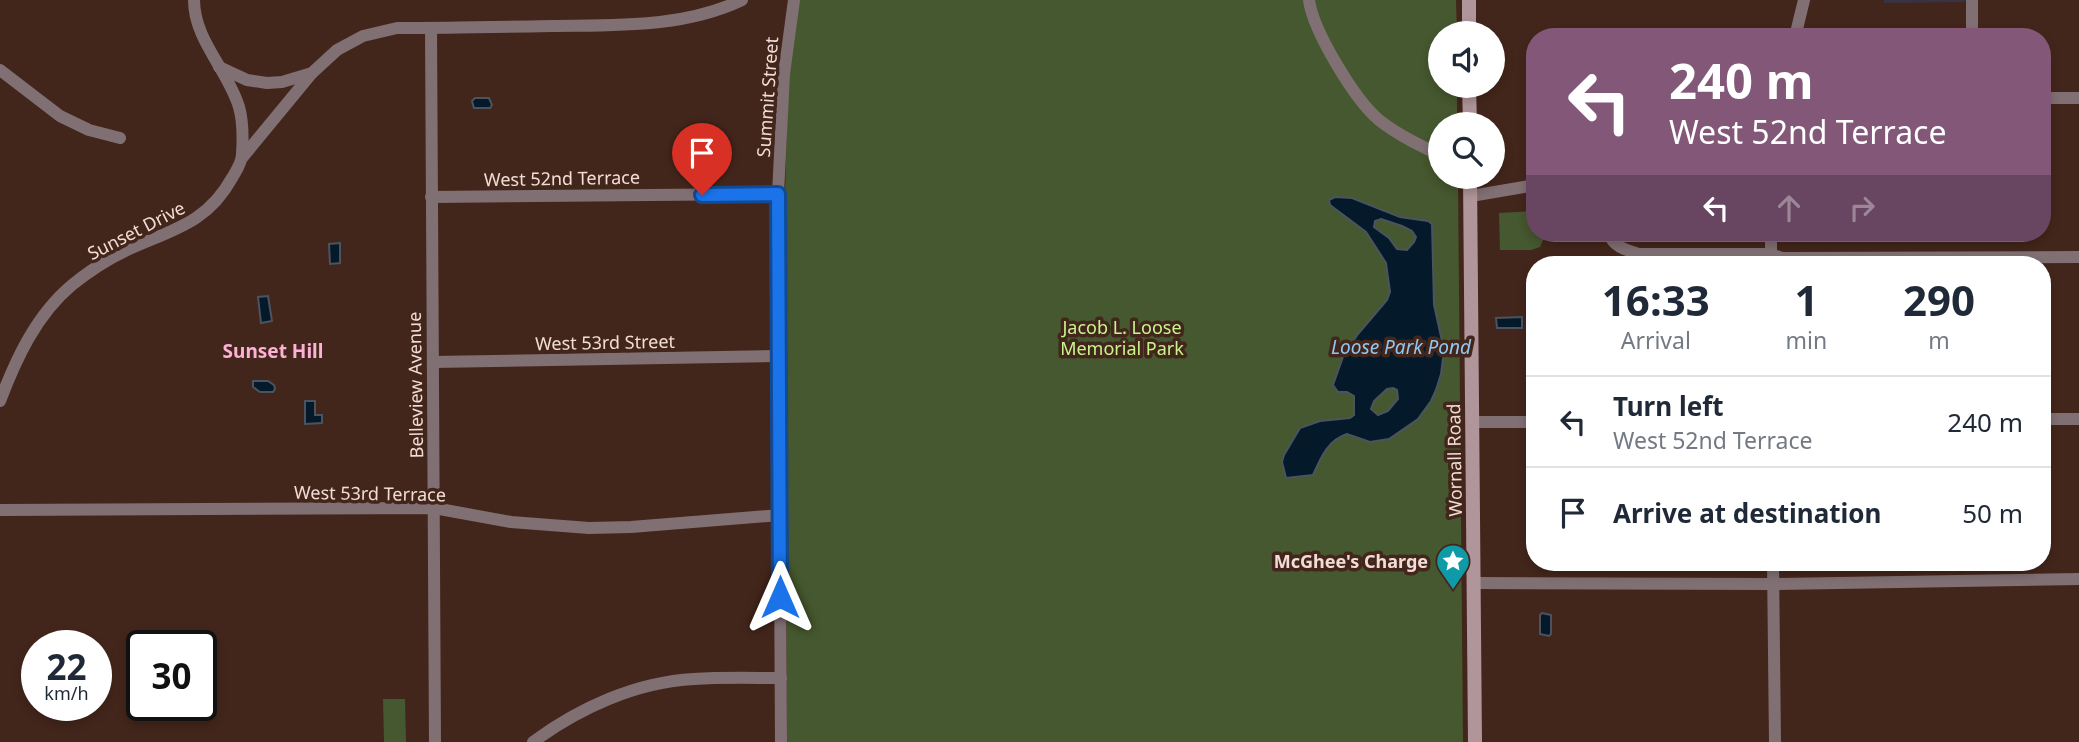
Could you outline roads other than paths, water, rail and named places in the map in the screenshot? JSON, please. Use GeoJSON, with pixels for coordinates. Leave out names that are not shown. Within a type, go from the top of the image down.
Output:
{"type":"FeatureCollection","features":[{"type":"Feature","properties":{"kind":"main road"},"geometry":{"type":"LineString","coordinates":[[1469,0],[1469,21]]}},
{"type":"Feature","properties":{"kind":"main road","name":"Wornall Road"},"geometry":{"type":"LineString","coordinates":[[1471,189],[1475,742]]}},
{"type":"Feature","properties":{"kind":"street","name":"Sunset Drive"},"geometry":{"type":"LineString","coordinates":[[194,0],[198,26],[239,108],[243,127],[242,158]]}},
{"type":"Feature","properties":{"kind":"street","name":"Sunset Drive"},"geometry":{"type":"LineString","coordinates":[[0,401],[6,371],[50,308],[70,287],[108,260],[178,230],[201,217],[223,193],[242,158],[312,73],[337,50],[363,36],[397,28],[635,25],[701,15],[742,0]]}},
{"type":"Feature","properties":{"kind":"street","name":"Summit Street"},"geometry":{"type":"LineString","coordinates":[[781,742],[778,194],[784,74],[794,0]]}},
{"type":"Feature","properties":{"kind":"street"},"geometry":{"type":"LineString","coordinates":[[1309,0],[1324,41],[1363,103],[1378,119],[1428,149]]}},
{"type":"Feature","properties":{"kind":"street"},"geometry":{"type":"LineString","coordinates":[[1797,28],[1804,0]]}},
{"type":"Feature","properties":{"kind":"street"},"geometry":{"type":"LineString","coordinates":[[1972,0],[1972,28]]}},
{"type":"Feature","properties":{"kind":"street","name":"Belleview Avenue"},"geometry":{"type":"LineString","coordinates":[[431,28],[435,742]]}},
{"type":"Feature","properties":{"kind":"street"},"geometry":{"type":"LineString","coordinates":[[219,67],[247,79],[267,83],[282,82],[312,73]]}},
{"type":"Feature","properties":{"kind":"street"},"geometry":{"type":"LineString","coordinates":[[0,70],[60,116],[89,130],[120,138]]}},
{"type":"Feature","properties":{"kind":"street"},"geometry":{"type":"LineString","coordinates":[[2051,98],[2079,98]]}},
{"type":"Feature","properties":{"kind":"street"},"geometry":{"type":"LineString","coordinates":[[1471,196],[1526,187]]}},
{"type":"Feature","properties":{"kind":"street","name":"West 52nd Terrace"},"geometry":{"type":"LineString","coordinates":[[431,197],[778,194]]}},
{"type":"Feature","properties":{"kind":"street"},"geometry":{"type":"LineString","coordinates":[[1613,242],[1618,247],[1639,254],[1691,256]]}},
{"type":"Feature","properties":{"kind":"street"},"geometry":{"type":"LineString","coordinates":[[2051,257],[2079,257]]}},
{"type":"Feature","properties":{"kind":"street","name":"West 53rd Street"},"geometry":{"type":"LineString","coordinates":[[433,362],[778,356]]}},
{"type":"Feature","properties":{"kind":"street"},"geometry":{"type":"LineString","coordinates":[[2051,419],[2079,419]]}},
{"type":"Feature","properties":{"kind":"street"},"geometry":{"type":"LineString","coordinates":[[1473,422],[1526,422]]}},
{"type":"Feature","properties":{"kind":"street","name":"West 53rd Terrace"},"geometry":{"type":"LineString","coordinates":[[0,510],[434,508],[511,522],[589,528],[780,515]]}},
{"type":"Feature","properties":{"kind":"street"},"geometry":{"type":"LineString","coordinates":[[1773,571],[1775,742]]}},
{"type":"Feature","properties":{"kind":"street"},"geometry":{"type":"LineString","coordinates":[[1475,583],[1773,584],[2079,579]]}},
{"type":"Feature","properties":{"kind":"street"},"geometry":{"type":"LineString","coordinates":[[533,742],[571,717],[600,703],[660,684],[692,679],[781,678]]}},
{"type":"Feature","properties":{"kind":"water"},"geometry":{"type":"Polygon","coordinates":[[[475,98],[489,98],[492,105],[490,108],[474,108],[472,101],[475,98]]]}},
{"type":"Feature","properties":{"kind":"water","name":"Loose Park Pond"},"geometry":{"type":"Polygon","coordinates":[[[1335,197],[1352,198],[1400,217],[1432,224],[1434,305],[1444,350],[1441,374],[1431,401],[1418,419],[1389,439],[1370,442],[1347,434],[1330,445],[1313,475],[1286,478],[1282,462],[1300,428],[1320,421],[1350,418],[1354,415],[1354,396],[1347,392],[1338,392],[1333,385],[1344,354],[1387,300],[1390,292],[1386,263],[1366,232],[1330,205],[1329,200],[1335,197]],[[1381,219],[1375,221],[1374,227],[1389,238],[1397,249],[1407,250],[1416,237],[1412,231],[1381,219]],[[1387,389],[1374,401],[1371,409],[1378,415],[1388,411],[1398,399],[1397,390],[1387,389]]]}},
{"type":"Feature","properties":{"kind":"water"},"geometry":{"type":"Polygon","coordinates":[[[340,243],[340,263],[330,264],[329,244],[340,243]]]}},
{"type":"Feature","properties":{"kind":"water"},"geometry":{"type":"Polygon","coordinates":[[[268,296],[272,321],[261,323],[258,297],[268,296]]]}},
{"type":"Feature","properties":{"kind":"water"},"geometry":{"type":"Polygon","coordinates":[[[1522,317],[1522,328],[1497,328],[1496,318],[1522,317]]]}},
{"type":"Feature","properties":{"kind":"water"},"geometry":{"type":"Polygon","coordinates":[[[253,381],[268,381],[275,389],[273,392],[260,392],[253,387],[253,381]]]}},
{"type":"Feature","properties":{"kind":"water"},"geometry":{"type":"Polygon","coordinates":[[[305,401],[315,401],[315,415],[322,415],[322,423],[305,424],[305,401]]]}},
{"type":"Feature","properties":{"kind":"water"},"geometry":{"type":"Polygon","coordinates":[[[1542,613],[1551,615],[1549,636],[1540,634],[1542,613]]]}},
{"type":"Feature","properties":{"kind":"place","name":"McGhee's Charge"},"geometry":{"type":"Point","coordinates":[1453,591]}},
{"type":"Feature","properties":{"kind":"district","name":"Sunset Hill"},"geometry":{"type":"Point","coordinates":[273,351]}},
{"type":"Feature","properties":{"kind":"park label","name":"Jacob L. Loose Memorial Park"},"geometry":{"type":"Point","coordinates":[1122,337]}}]}
